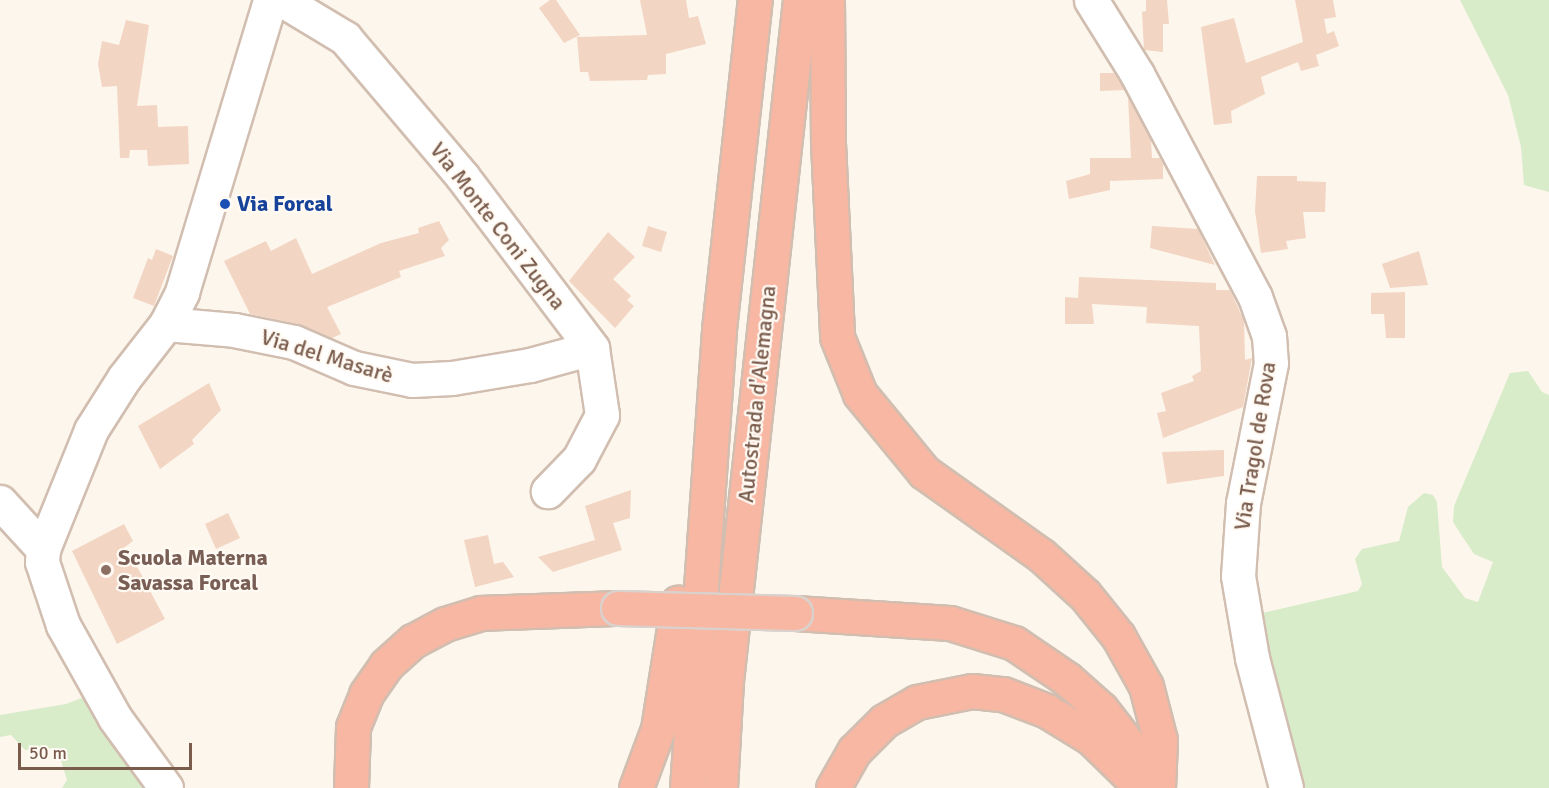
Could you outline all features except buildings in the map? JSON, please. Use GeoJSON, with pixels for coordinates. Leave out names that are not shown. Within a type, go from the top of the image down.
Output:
{"type":"FeatureCollection","features":[{"type":"Feature","properties":{"kind":"highway","name":"Autostrada d'Alemagna"},"geometry":{"type":"LineString","coordinates":[[687,788],[720,329],[755,0]]}},
{"type":"Feature","properties":{"kind":"highway","name":"Autostrada d'Alemagna"},"geometry":{"type":"LineString","coordinates":[[720,788],[727,669],[800,0]]}},
{"type":"Feature","properties":{"kind":"highway"},"geometry":{"type":"LineString","coordinates":[[827,0],[828,143],[837,337],[860,394],[924,472],[1041,555],[1085,595],[1118,636],[1146,686],[1160,740],[1158,788]]}},
{"type":"Feature","properties":{"kind":"highway"},"geometry":{"type":"LineString","coordinates":[[636,788],[658,729],[675,642],[690,460],[720,329]]}},
{"type":"Feature","properties":{"kind":"highway"},"geometry":{"type":"LineString","coordinates":[[351,788],[353,727],[366,694],[386,665],[413,641],[445,624],[480,614],[618,608],[795,613],[950,623],[1014,643],[1067,679],[1101,709],[1129,745],[1149,788]]}},
{"type":"Feature","properties":{"kind":"highway"},"geometry":{"type":"LineString","coordinates":[[833,788],[855,751],[884,721],[917,702],[972,691],[1003,694],[1070,723],[1110,754],[1140,788]]}},
{"type":"Feature","properties":{"kind":"street"},"geometry":{"type":"LineString","coordinates":[[166,788],[115,718],[63,625],[42,562],[43,549],[91,430],[124,378],[166,324],[182,292],[209,211],[270,0]]}},
{"type":"Feature","properties":{"kind":"street","name":"Via Monte Coni Zugna"},"geometry":{"type":"LineString","coordinates":[[282,0],[345,38],[462,177],[592,348],[602,415],[579,459],[548,491]]}},
{"type":"Feature","properties":{"kind":"street","name":"Via Tragol de Rova"},"geometry":{"type":"LineString","coordinates":[[1091,0],[1137,74],[1255,297],[1269,336],[1271,363],[1243,503],[1238,576],[1252,658],[1286,788]]}},
{"type":"Feature","properties":{"kind":"street","name":"Via del Masarè"},"geometry":{"type":"LineString","coordinates":[[166,324],[234,330],[294,342],[354,368],[412,380],[452,378],[530,365],[592,348]]}},
{"type":"Feature","properties":{"kind":"street"},"geometry":{"type":"LineString","coordinates":[[0,502],[43,549]]}},
{"type":"Feature","properties":{"kind":"green space"},"geometry":{"type":"Polygon","coordinates":[[[1460,0],[1549,0],[1549,192],[1524,185],[1521,147],[1508,95],[1460,0]]]}},
{"type":"Feature","properties":{"kind":"green space"},"geometry":{"type":"Polygon","coordinates":[[[1528,371],[1542,392],[1549,395],[1549,788],[1297,788],[1258,614],[1358,591],[1362,584],[1355,559],[1362,549],[1399,541],[1408,507],[1424,493],[1433,495],[1437,502],[1442,567],[1465,598],[1478,602],[1493,562],[1474,554],[1453,522],[1454,506],[1510,373],[1528,371]]]}},
{"type":"Feature","properties":{"kind":"green space"},"geometry":{"type":"Polygon","coordinates":[[[92,694],[152,788],[62,788],[67,780],[57,748],[25,750],[11,735],[0,737],[0,715],[66,704],[92,694]]]}},
{"type":"Feature","properties":{"kind":"place","name":"Via Forcal"},"geometry":{"type":"Point","coordinates":[225,204]}},
{"type":"Feature","properties":{"kind":"place","name":"Scuola Materna Savassa Forcal"},"geometry":{"type":"Point","coordinates":[106,570]}}]}
